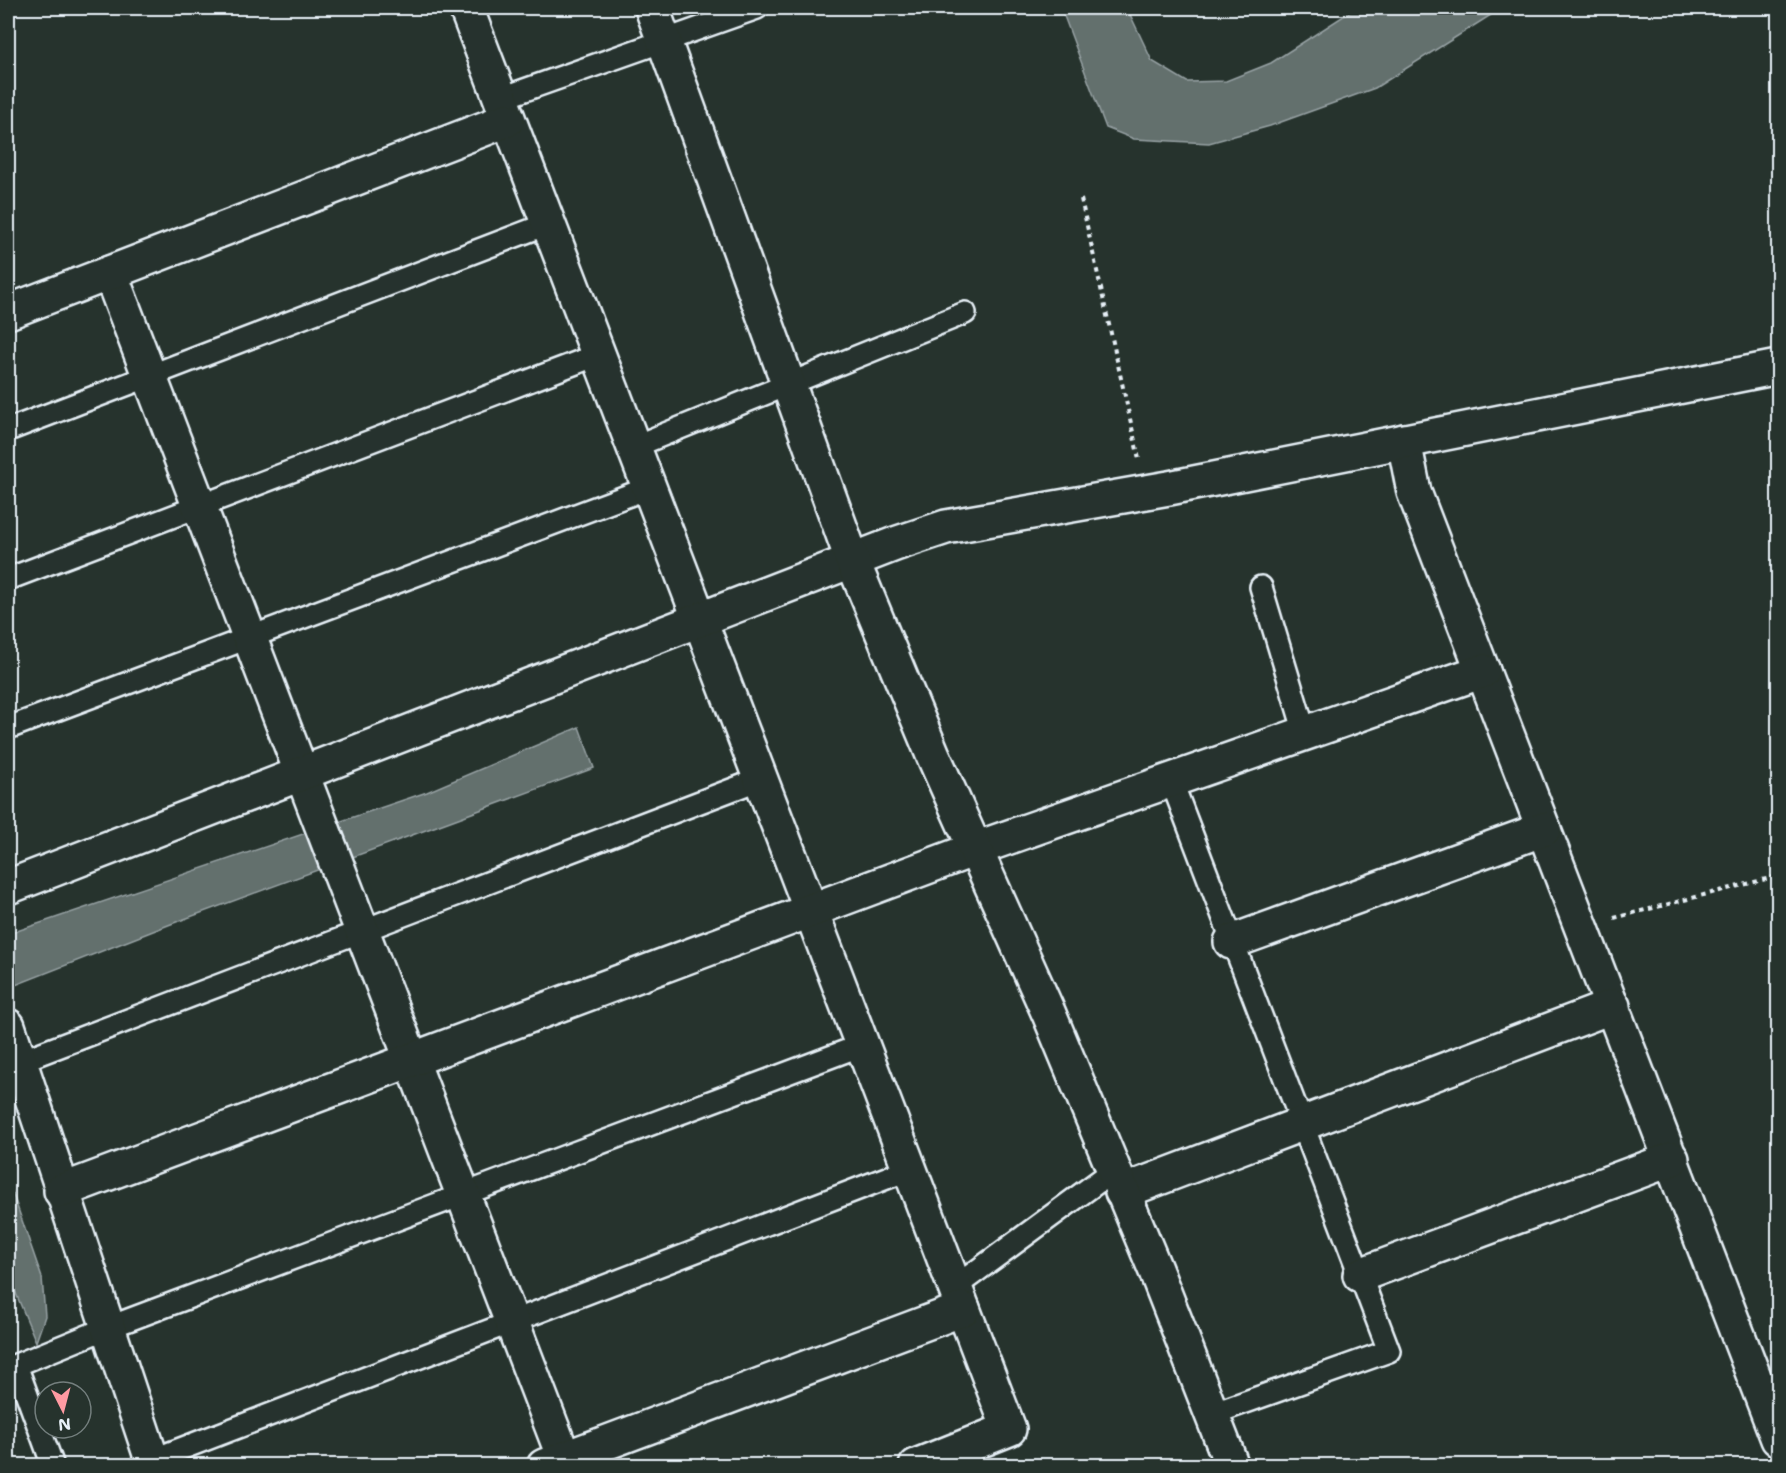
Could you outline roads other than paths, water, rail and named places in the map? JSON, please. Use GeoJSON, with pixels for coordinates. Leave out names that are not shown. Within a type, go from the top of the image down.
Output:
{"type":"FeatureCollection","features":[{"type":"Feature","properties":{"kind":"street"},"geometry":{"type":"LineString","coordinates":[[466,8],[1009,1429],[916,1466]]}},
{"type":"Feature","properties":{"kind":"street"},"geometry":{"type":"LineString","coordinates":[[652,8],[853,562],[933,755],[1049,1014],[1232,1466]]}},
{"type":"Feature","properties":{"kind":"street"},"geometry":{"type":"LineString","coordinates":[[8,312],[110,273],[503,109]]}},
{"type":"Feature","properties":{"kind":"street"},"geometry":{"type":"LineString","coordinates":[[110,273],[512,1322],[554,1462],[959,1298]]}},
{"type":"Feature","properties":{"kind":"street"},"geometry":{"type":"LineString","coordinates":[[8,887],[895,544],[946,527],[1147,492],[1779,367]]}},
{"type":"Feature","properties":{"kind":"street"},"geometry":{"type":"LineString","coordinates":[[1404,441],[1414,492],[1779,1439]]}},
{"type":"Feature","properties":{"kind":"street"},"geometry":{"type":"LineString","coordinates":[[61,1191],[975,849],[1483,671]]}},
{"type":"Feature","properties":{"kind":"street"},"geometry":{"type":"LineString","coordinates":[[1231,942],[1544,829]]}},
{"type":"Feature","properties":{"kind":"street"},"geometry":{"type":"LineString","coordinates":[[1118,1181],[1300,1124],[1613,1006]]}},
{"type":"Feature","properties":{"kind":"street"},"geometry":{"type":"LineString","coordinates":[[8,1026],[18,1062],[153,1463]]}},
{"type":"Feature","properties":{"kind":"street"},"geometry":{"type":"LineString","coordinates":[[1360,1275],[1672,1159]]}},
{"type":"Feature","properties":{"kind":"lane"},"geometry":{"type":"LineString","coordinates":[[503,109],[664,41],[757,8]]}},
{"type":"Feature","properties":{"kind":"lane"},"geometry":{"type":"LineString","coordinates":[[8,430],[547,224]]}},
{"type":"Feature","properties":{"kind":"lane"},"geometry":{"type":"LineString","coordinates":[[633,447],[965,313]]}},
{"type":"Feature","properties":{"kind":"lane"},"geometry":{"type":"LineString","coordinates":[[8,579],[597,355]]}},
{"type":"Feature","properties":{"kind":"lane"},"geometry":{"type":"LineString","coordinates":[[8,728],[648,488]]}},
{"type":"Feature","properties":{"kind":"lane"},"geometry":{"type":"LineString","coordinates":[[1261,587],[1305,733]]}},
{"type":"Feature","properties":{"kind":"lane"},"geometry":{"type":"LineString","coordinates":[[18,1062],[760,779]]}},
{"type":"Feature","properties":{"kind":"lane"},"geometry":{"type":"LineString","coordinates":[[1172,780],[1300,1124],[1389,1351],[1212,1414]]}},
{"type":"Feature","properties":{"kind":"lane"},"geometry":{"type":"LineString","coordinates":[[53,1466],[16,1365],[107,1328],[862,1045]]}},
{"type":"Feature","properties":{"kind":"lane"},"geometry":{"type":"LineString","coordinates":[[153,1463],[910,1169]]}},
{"type":"Feature","properties":{"kind":"lane"},"geometry":{"type":"LineString","coordinates":[[959,1298],[1118,1181]]}}]}
